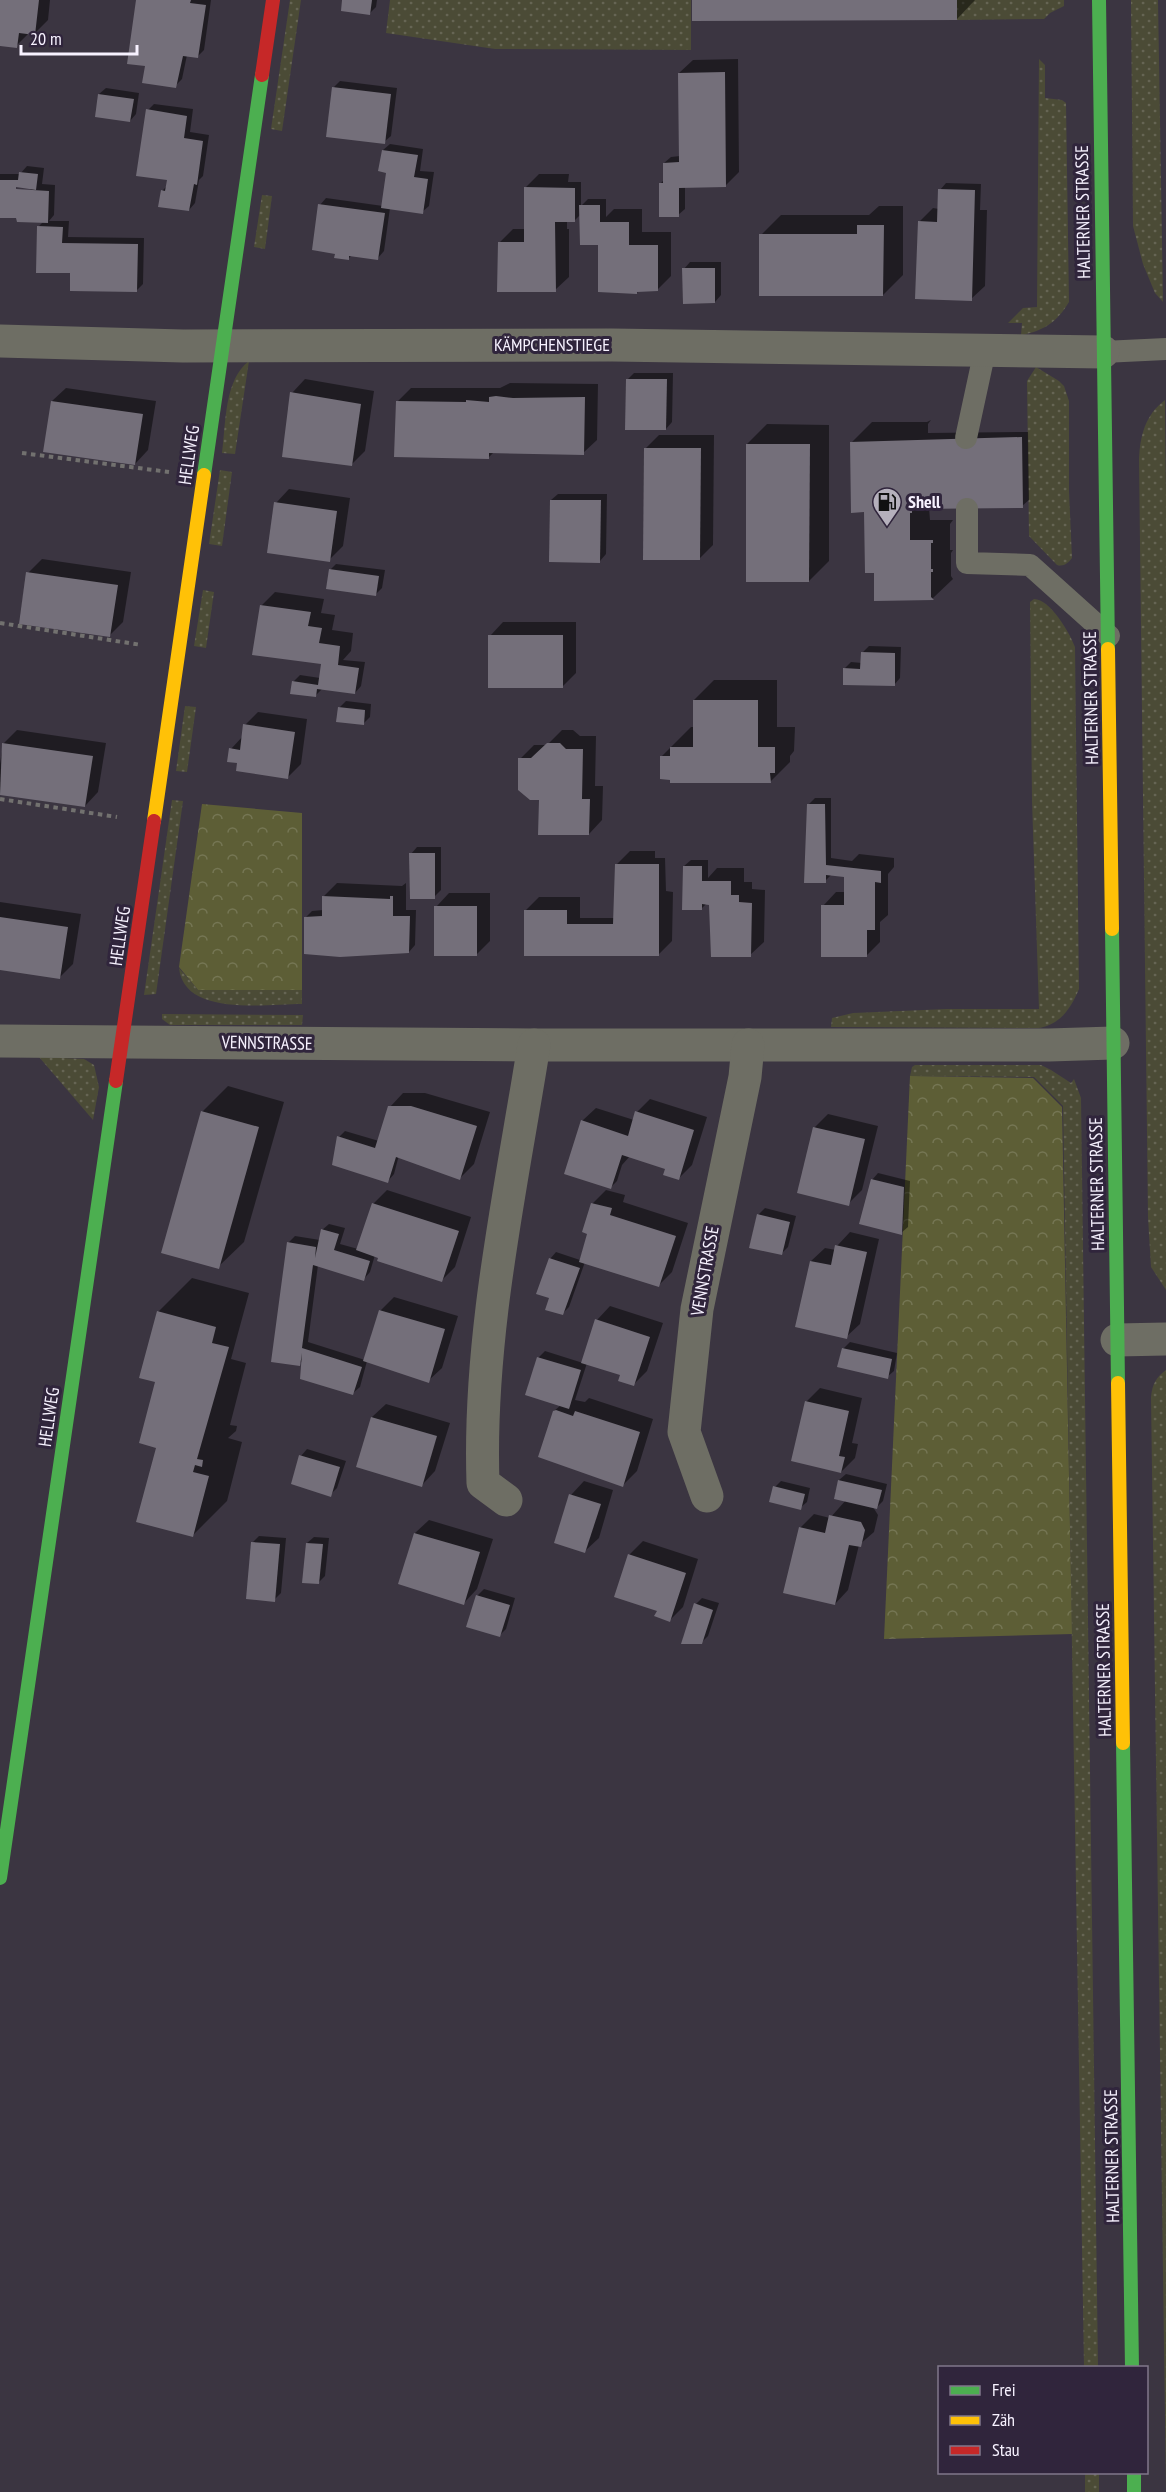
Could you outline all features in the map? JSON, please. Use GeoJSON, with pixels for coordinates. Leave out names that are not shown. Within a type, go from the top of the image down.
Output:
{"type":"FeatureCollection","features":[{"type":"Feature","properties":{"kind":"main road","name":"HELLWEG"},"geometry":{"type":"LineString","coordinates":[[0,1878],[273,0]]}},
{"type":"Feature","properties":{"kind":"main road","name":"HALTERNER STRASSE"},"geometry":{"type":"LineString","coordinates":[[1099,0],[1132,2366]]}},
{"type":"Feature","properties":{"kind":"main road"},"geometry":{"type":"LineString","coordinates":[[1134,2474],[1134,2492]]}},
{"type":"Feature","properties":{"kind":"street","name":"KÄMPCHENSTIEGE"},"geometry":{"type":"LineString","coordinates":[[0,341],[183,346],[223,344],[600,345],[1103,352]]}},
{"type":"Feature","properties":{"kind":"street","name":"VENNSTRASSE"},"geometry":{"type":"LineString","coordinates":[[0,1041],[534,1045],[1049,1045],[1113,1042]]}},
{"type":"Feature","properties":{"kind":"street"},"geometry":{"type":"LineString","coordinates":[[506,1500],[483,1483],[481,1438],[490,1320],[534,1045]]}},
{"type":"Feature","properties":{"kind":"street","name":"VENNSTRASSE"},"geometry":{"type":"LineString","coordinates":[[707,1496],[684,1432],[697,1309],[746,1077],[748,1045]]}},
{"type":"Feature","properties":{"kind":"street"},"geometry":{"type":"LineString","coordinates":[[1117,1340],[1166,1339]]}},
{"type":"Feature","properties":{"kind":"lane"},"geometry":{"type":"LineString","coordinates":[[1103,352],[1166,349]]}},
{"type":"Feature","properties":{"kind":"lane"},"geometry":{"type":"LineString","coordinates":[[966,438],[985,350]]}},
{"type":"Feature","properties":{"kind":"lane"},"geometry":{"type":"LineString","coordinates":[[967,509],[967,563],[1030,565],[1109,636]]}},
{"type":"Feature","properties":{"kind":"path"},"geometry":{"type":"LineString","coordinates":[[22,453],[176,473]]}},
{"type":"Feature","properties":{"kind":"path"},"geometry":{"type":"LineString","coordinates":[[0,623],[150,646]]}},
{"type":"Feature","properties":{"kind":"path"},"geometry":{"type":"LineString","coordinates":[[0,799],[123,818]]}},
{"type":"Feature","properties":{"kind":"green space"},"geometry":{"type":"Polygon","coordinates":[[[290,0],[301,0],[282,131],[271,129],[290,0]]]}},
{"type":"Feature","properties":{"kind":"green space"},"geometry":{"type":"Polygon","coordinates":[[[390,0],[691,0],[691,50],[495,49],[386,33],[390,0]]]}},
{"type":"Feature","properties":{"kind":"green space"},"geometry":{"type":"Polygon","coordinates":[[[957,0],[1064,0],[1064,6],[1044,19],[957,20],[957,0]]]}},
{"type":"Feature","properties":{"kind":"green space"},"geometry":{"type":"Polygon","coordinates":[[[1131,0],[1158,0],[1163,302],[1155,293],[1143,264],[1133,226],[1131,0]]]}},
{"type":"Feature","properties":{"kind":"green space"},"geometry":{"type":"Polygon","coordinates":[[[1039,59],[1045,65],[1045,98],[1062,100],[1066,103],[1069,302],[1060,315],[1049,324],[1037,331],[1021,335],[1022,323],[1008,323],[1023,308],[1037,307],[1039,59]]]}},
{"type":"Feature","properties":{"kind":"green space"},"geometry":{"type":"Polygon","coordinates":[[[262,195],[272,196],[265,249],[254,247],[262,195]]]}},
{"type":"Feature","properties":{"kind":"green space"},"geometry":{"type":"Polygon","coordinates":[[[249,361],[235,454],[222,453],[231,391],[241,369],[249,361]]]}},
{"type":"Feature","properties":{"kind":"green space"},"geometry":{"type":"Polygon","coordinates":[[[1036,367],[1064,386],[1069,401],[1072,558],[1062,565],[1057,565],[1029,536],[1027,381],[1036,367]]]}},
{"type":"Feature","properties":{"kind":"green space"},"geometry":{"type":"Polygon","coordinates":[[[1165,400],[1166,1290],[1151,1267],[1148,1217],[1139,459],[1148,419],[1165,400]]]}},
{"type":"Feature","properties":{"kind":"green space"},"geometry":{"type":"Polygon","coordinates":[[[220,470],[232,472],[222,546],[209,544],[220,470]]]}},
{"type":"Feature","properties":{"kind":"green space"},"geometry":{"type":"Polygon","coordinates":[[[203,590],[214,592],[206,648],[194,646],[203,590]]]}},
{"type":"Feature","properties":{"kind":"green space"},"geometry":{"type":"Polygon","coordinates":[[[1034,599],[1040,600],[1053,610],[1075,647],[1079,989],[1076,996],[1069,1009],[1059,1019],[1039,1028],[831,1027],[832,1018],[853,1013],[947,1009],[1039,1009],[1032,801],[1030,602],[1034,599]]]}},
{"type":"Feature","properties":{"kind":"green space"},"geometry":{"type":"Polygon","coordinates":[[[185,706],[196,707],[187,772],[176,771],[185,706]]]}},
{"type":"Feature","properties":{"kind":"green space"},"geometry":{"type":"Polygon","coordinates":[[[172,800],[183,801],[156,994],[144,995],[172,800]]]}},
{"type":"Feature","properties":{"kind":"green space"},"geometry":{"type":"Polygon","coordinates":[[[202,804],[302,813],[302,990],[198,990],[179,967],[202,804]]]}},
{"type":"Feature","properties":{"kind":"green space"},"geometry":{"type":"Polygon","coordinates":[[[179,968],[198,990],[302,990],[302,1004],[249,1006],[211,1001],[195,994],[184,984],[179,968]]]}},
{"type":"Feature","properties":{"kind":"green space"},"geometry":{"type":"Polygon","coordinates":[[[162,1014],[303,1015],[302,1025],[170,1025],[162,1019],[162,1014]]]}},
{"type":"Feature","properties":{"kind":"green space"},"geometry":{"type":"Polygon","coordinates":[[[39,1057],[84,1059],[94,1065],[99,1087],[93,1120],[39,1057]]]}},
{"type":"Feature","properties":{"kind":"green space"},"geometry":{"type":"Polygon","coordinates":[[[915,1065],[1041,1065],[1071,1083],[1074,1079],[1081,1098],[1098,2366],[1084,2366],[1063,1106],[1034,1077],[910,1076],[912,1067],[915,1065]]]}},
{"type":"Feature","properties":{"kind":"green space"},"geometry":{"type":"Polygon","coordinates":[[[910,1076],[1033,1078],[1062,1107],[1072,1634],[884,1639],[910,1076]]]}},
{"type":"Feature","properties":{"kind":"green space"},"geometry":{"type":"Polygon","coordinates":[[[1166,1370],[1166,2492],[1151,1397],[1155,1382],[1166,1370]]]}},
{"type":"Feature","properties":{"kind":"green space"},"geometry":{"type":"Polygon","coordinates":[[[1085,2474],[1099,2474],[1099,2492],[1085,2492],[1085,2474]]]}},
{"type":"Feature","properties":{"kind":"building"},"geometry":{"type":"Polygon","coordinates":[[[0,0],[39,0],[35,35],[19,33],[17,48],[0,46],[0,0]]]}},
{"type":"Feature","properties":{"kind":"building"},"geometry":{"type":"Polygon","coordinates":[[[136,0],[191,0],[190,3],[206,5],[198,58],[183,56],[176,88],[142,83],[145,66],[127,64],[136,0]]]}},
{"type":"Feature","properties":{"kind":"building"},"geometry":{"type":"Polygon","coordinates":[[[342,0],[372,0],[370,15],[341,11],[342,0]]]}},
{"type":"Feature","properties":{"kind":"building"},"geometry":{"type":"Polygon","coordinates":[[[692,0],[957,0],[957,20],[692,21],[692,0]]]}},
{"type":"Feature","properties":{"kind":"building"},"geometry":{"type":"Polygon","coordinates":[[[725,72],[726,187],[679,188],[679,217],[659,217],[659,183],[663,183],[663,163],[679,162],[678,73],[725,72]]]}},
{"type":"Feature","properties":{"kind":"building"},"geometry":{"type":"Polygon","coordinates":[[[332,87],[391,94],[385,144],[326,137],[332,87]]]}},
{"type":"Feature","properties":{"kind":"building"},"geometry":{"type":"Polygon","coordinates":[[[98,94],[134,99],[130,122],[95,117],[98,94]]]}},
{"type":"Feature","properties":{"kind":"building"},"geometry":{"type":"Polygon","coordinates":[[[146,109],[187,116],[184,138],[203,141],[197,185],[194,184],[189,211],[158,207],[161,190],[165,191],[167,180],[136,176],[146,109]]]}},
{"type":"Feature","properties":{"kind":"building"},"geometry":{"type":"Polygon","coordinates":[[[382,150],[418,155],[414,177],[428,179],[423,214],[381,208],[386,173],[378,171],[382,150]]]}},
{"type":"Feature","properties":{"kind":"building"},"geometry":{"type":"Polygon","coordinates":[[[19,172],[38,174],[36,190],[16,187],[16,189],[49,191],[48,223],[17,222],[16,218],[0,218],[0,180],[18,180],[19,172]]]}},
{"type":"Feature","properties":{"kind":"building"},"geometry":{"type":"Polygon","coordinates":[[[524,187],[575,188],[575,222],[555,222],[556,292],[497,292],[498,242],[524,242],[524,187]]]}},
{"type":"Feature","properties":{"kind":"building"},"geometry":{"type":"Polygon","coordinates":[[[938,189],[975,190],[972,301],[915,299],[918,221],[937,222],[938,189]]]}},
{"type":"Feature","properties":{"kind":"building"},"geometry":{"type":"Polygon","coordinates":[[[318,204],[385,213],[378,260],[349,256],[349,260],[334,258],[335,254],[312,250],[318,204]]]}},
{"type":"Feature","properties":{"kind":"building"},"geometry":{"type":"Polygon","coordinates":[[[579,205],[600,205],[600,222],[629,222],[629,245],[658,245],[658,291],[637,292],[637,294],[598,292],[598,245],[580,245],[579,205]]]}},
{"type":"Feature","properties":{"kind":"building"},"geometry":{"type":"Polygon","coordinates":[[[857,225],[884,225],[883,296],[759,296],[759,234],[857,234],[857,225]]]}},
{"type":"Feature","properties":{"kind":"building"},"geometry":{"type":"Polygon","coordinates":[[[37,226],[63,227],[62,243],[138,244],[137,292],[70,291],[70,273],[36,273],[37,226]]]}},
{"type":"Feature","properties":{"kind":"building"},"geometry":{"type":"Polygon","coordinates":[[[682,268],[715,268],[715,303],[683,304],[682,268]]]}},
{"type":"Feature","properties":{"kind":"building"},"geometry":{"type":"Polygon","coordinates":[[[626,379],[667,379],[666,430],[625,430],[626,379]]]}},
{"type":"Feature","properties":{"kind":"building"},"geometry":{"type":"Polygon","coordinates":[[[290,392],[361,404],[352,466],[282,457],[290,392]]]}},
{"type":"Feature","properties":{"kind":"building"},"geometry":{"type":"Polygon","coordinates":[[[489,397],[513,398],[585,397],[584,455],[489,453],[489,459],[394,457],[396,401],[489,402],[489,397]]]}},
{"type":"Feature","properties":{"kind":"building"},"geometry":{"type":"Polygon","coordinates":[[[51,401],[143,414],[135,465],[43,452],[51,401]]]}},
{"type":"Feature","properties":{"kind":"building"},"geometry":{"type":"Polygon","coordinates":[[[1022,437],[1023,508],[912,509],[910,540],[933,540],[931,543],[933,572],[931,572],[931,597],[934,600],[874,601],[874,573],[865,573],[864,512],[851,513],[850,442],[1022,437]]]}},
{"type":"Feature","properties":{"kind":"building"},"geometry":{"type":"Polygon","coordinates":[[[746,444],[810,444],[809,582],[746,582],[746,444]]]}},
{"type":"Feature","properties":{"kind":"building"},"geometry":{"type":"Polygon","coordinates":[[[644,448],[701,448],[700,560],[643,560],[644,448]]]}},
{"type":"Feature","properties":{"kind":"building"},"geometry":{"type":"Polygon","coordinates":[[[550,500],[601,500],[600,563],[549,562],[550,500]]]}},
{"type":"Feature","properties":{"kind":"building"},"geometry":{"type":"Polygon","coordinates":[[[274,502],[337,511],[330,562],[267,553],[274,502]]]}},
{"type":"Feature","properties":{"kind":"building"},"geometry":{"type":"Polygon","coordinates":[[[329,569],[379,576],[376,596],[326,589],[329,569]]]}},
{"type":"Feature","properties":{"kind":"building"},"geometry":{"type":"Polygon","coordinates":[[[26,572],[118,585],[110,637],[19,624],[26,572]]]}},
{"type":"Feature","properties":{"kind":"building"},"geometry":{"type":"Polygon","coordinates":[[[260,605],[311,612],[308,626],[322,628],[319,643],[340,646],[338,665],[359,668],[355,694],[317,689],[316,697],[290,694],[292,681],[318,685],[321,664],[252,655],[260,605]]]}},
{"type":"Feature","properties":{"kind":"building"},"geometry":{"type":"Polygon","coordinates":[[[488,635],[563,635],[563,688],[488,688],[488,635]]]}},
{"type":"Feature","properties":{"kind":"building"},"geometry":{"type":"Polygon","coordinates":[[[861,652],[895,653],[895,686],[843,685],[843,668],[860,669],[861,652]]]}},
{"type":"Feature","properties":{"kind":"building"},"geometry":{"type":"Polygon","coordinates":[[[693,700],[758,700],[758,747],[775,747],[775,773],[770,773],[771,783],[670,783],[670,780],[660,779],[660,756],[670,756],[670,747],[693,747],[693,700]]]}},
{"type":"Feature","properties":{"kind":"building"},"geometry":{"type":"Polygon","coordinates":[[[338,707],[365,710],[364,725],[336,722],[338,707]]]}},
{"type":"Feature","properties":{"kind":"building"},"geometry":{"type":"Polygon","coordinates":[[[243,724],[295,732],[288,779],[236,771],[237,763],[227,762],[229,748],[240,750],[243,724]]]}},
{"type":"Feature","properties":{"kind":"building"},"geometry":{"type":"Polygon","coordinates":[[[2,743],[93,756],[85,807],[0,795],[2,743]]]}},
{"type":"Feature","properties":{"kind":"building"},"geometry":{"type":"Polygon","coordinates":[[[547,743],[560,743],[566,749],[583,749],[582,799],[590,799],[589,835],[538,835],[539,800],[530,800],[518,790],[518,758],[531,758],[547,743]]]}},
{"type":"Feature","properties":{"kind":"building"},"geometry":{"type":"Polygon","coordinates":[[[807,804],[825,804],[826,865],[881,871],[881,883],[875,882],[875,930],[867,930],[867,957],[821,957],[821,905],[844,905],[844,877],[826,875],[826,883],[804,883],[807,804]]]}},
{"type":"Feature","properties":{"kind":"building"},"geometry":{"type":"Polygon","coordinates":[[[409,853],[435,853],[435,899],[410,899],[409,853]]]}},
{"type":"Feature","properties":{"kind":"building"},"geometry":{"type":"Polygon","coordinates":[[[615,864],[659,864],[659,956],[524,956],[524,910],[567,910],[567,924],[613,924],[615,864]]]}},
{"type":"Feature","properties":{"kind":"building"},"geometry":{"type":"Polygon","coordinates":[[[683,866],[702,866],[702,881],[731,881],[731,895],[739,895],[739,902],[752,903],[751,957],[711,957],[709,905],[702,904],[702,910],[682,910],[683,866]]]}},
{"type":"Feature","properties":{"kind":"building"},"geometry":{"type":"Polygon","coordinates":[[[322,896],[390,899],[390,896],[393,896],[393,916],[410,916],[409,953],[340,957],[304,954],[304,917],[322,916],[322,896]]]}},
{"type":"Feature","properties":{"kind":"building"},"geometry":{"type":"Polygon","coordinates":[[[434,906],[477,906],[477,956],[434,956],[434,906]]]}},
{"type":"Feature","properties":{"kind":"building"},"geometry":{"type":"Polygon","coordinates":[[[0,917],[68,927],[60,979],[0,970],[0,917]]]}},
{"type":"Feature","properties":{"kind":"building"},"geometry":{"type":"Polygon","coordinates":[[[388,1106],[411,1106],[477,1126],[460,1180],[396,1157],[388,1183],[332,1165],[337,1136],[375,1148],[388,1106]]]}},
{"type":"Feature","properties":{"kind":"building"},"geometry":{"type":"Polygon","coordinates":[[[201,1111],[259,1127],[219,1269],[161,1253],[201,1111]]]}},
{"type":"Feature","properties":{"kind":"building"},"geometry":{"type":"Polygon","coordinates":[[[635,1111],[694,1130],[679,1180],[663,1175],[665,1169],[622,1155],[611,1189],[564,1174],[581,1120],[628,1136],[635,1111]]]}},
{"type":"Feature","properties":{"kind":"building"},"geometry":{"type":"Polygon","coordinates":[[[813,1127],[865,1139],[849,1206],[797,1193],[813,1127]]]}},
{"type":"Feature","properties":{"kind":"building"},"geometry":{"type":"Polygon","coordinates":[[[871,1179],[904,1187],[902,1235],[859,1224],[871,1179]]]}},
{"type":"Feature","properties":{"kind":"building"},"geometry":{"type":"Polygon","coordinates":[[[372,1203],[459,1231],[442,1282],[377,1261],[378,1258],[356,1250],[372,1203]]]}},
{"type":"Feature","properties":{"kind":"building"},"geometry":{"type":"Polygon","coordinates":[[[591,1203],[612,1208],[610,1215],[676,1236],[659,1287],[579,1262],[587,1234],[582,1232],[591,1203]]]}},
{"type":"Feature","properties":{"kind":"building"},"geometry":{"type":"Polygon","coordinates":[[[757,1214],[790,1222],[782,1255],[749,1248],[757,1214]]]}},
{"type":"Feature","properties":{"kind":"building"},"geometry":{"type":"Polygon","coordinates":[[[321,1229],[339,1234],[334,1250],[370,1261],[364,1281],[313,1265],[302,1348],[362,1367],[353,1395],[300,1379],[302,1353],[300,1366],[271,1362],[287,1242],[316,1247],[315,1258],[321,1229]]]}},
{"type":"Feature","properties":{"kind":"building"},"geometry":{"type":"Polygon","coordinates":[[[835,1245],[867,1252],[847,1339],[795,1327],[810,1261],[831,1265],[835,1245]]]}},
{"type":"Feature","properties":{"kind":"building"},"geometry":{"type":"Polygon","coordinates":[[[549,1258],[580,1268],[563,1315],[545,1310],[549,1298],[536,1294],[549,1258]]]}},
{"type":"Feature","properties":{"kind":"building"},"geometry":{"type":"Polygon","coordinates":[[[379,1310],[445,1329],[429,1383],[363,1361],[379,1310]]]}},
{"type":"Feature","properties":{"kind":"building"},"geometry":{"type":"Polygon","coordinates":[[[157,1311],[216,1327],[212,1343],[229,1347],[197,1459],[203,1460],[202,1467],[195,1465],[193,1472],[209,1476],[193,1537],[136,1522],[156,1448],[139,1443],[155,1382],[139,1378],[157,1311]]]}},
{"type":"Feature","properties":{"kind":"building"},"geometry":{"type":"Polygon","coordinates":[[[595,1319],[650,1337],[634,1386],[618,1381],[620,1375],[581,1363],[595,1319]]]}},
{"type":"Feature","properties":{"kind":"building"},"geometry":{"type":"Polygon","coordinates":[[[842,1348],[892,1359],[888,1379],[837,1367],[842,1348]]]}},
{"type":"Feature","properties":{"kind":"building"},"geometry":{"type":"Polygon","coordinates":[[[537,1357],[581,1370],[569,1409],[525,1395],[537,1357]]]}},
{"type":"Feature","properties":{"kind":"building"},"geometry":{"type":"Polygon","coordinates":[[[805,1401],[849,1411],[839,1456],[845,1457],[841,1473],[791,1461],[805,1401]]]}},
{"type":"Feature","properties":{"kind":"building"},"geometry":{"type":"Polygon","coordinates":[[[553,1411],[573,1416],[575,1411],[640,1432],[623,1487],[538,1457],[553,1411]]]}},
{"type":"Feature","properties":{"kind":"building"},"geometry":{"type":"Polygon","coordinates":[[[371,1417],[437,1436],[422,1487],[356,1467],[371,1417]]]}},
{"type":"Feature","properties":{"kind":"building"},"geometry":{"type":"Polygon","coordinates":[[[299,1455],[340,1467],[331,1497],[291,1484],[299,1455]]]}},
{"type":"Feature","properties":{"kind":"building"},"geometry":{"type":"Polygon","coordinates":[[[838,1480],[882,1490],[877,1509],[834,1499],[838,1480]]]}},
{"type":"Feature","properties":{"kind":"building"},"geometry":{"type":"Polygon","coordinates":[[[773,1486],[805,1494],[801,1510],[769,1502],[773,1486]]]}},
{"type":"Feature","properties":{"kind":"building"},"geometry":{"type":"Polygon","coordinates":[[[569,1494],[601,1504],[585,1553],[554,1543],[569,1494]]]}},
{"type":"Feature","properties":{"kind":"building"},"geometry":{"type":"Polygon","coordinates":[[[829,1515],[861,1522],[865,1530],[861,1547],[849,1545],[835,1605],[783,1593],[799,1527],[825,1533],[829,1515]]]}},
{"type":"Feature","properties":{"kind":"building"},"geometry":{"type":"Polygon","coordinates":[[[414,1533],[480,1552],[464,1605],[398,1584],[414,1533]]]}},
{"type":"Feature","properties":{"kind":"building"},"geometry":{"type":"Polygon","coordinates":[[[251,1542],[280,1544],[275,1602],[246,1599],[251,1542]]]}},
{"type":"Feature","properties":{"kind":"building"},"geometry":{"type":"Polygon","coordinates":[[[306,1543],[323,1544],[319,1584],[302,1583],[306,1543]]]}},
{"type":"Feature","properties":{"kind":"building"},"geometry":{"type":"Polygon","coordinates":[[[628,1554],[686,1573],[670,1622],[654,1616],[657,1611],[614,1597],[628,1554]]]}},
{"type":"Feature","properties":{"kind":"building"},"geometry":{"type":"Polygon","coordinates":[[[476,1595],[510,1605],[500,1637],[466,1627],[476,1595]]]}},
{"type":"Feature","properties":{"kind":"building"},"geometry":{"type":"Polygon","coordinates":[[[694,1603],[713,1610],[702,1644],[681,1644],[694,1603]]]}},
{"type":"Feature","properties":{"kind":"traffic: fast"},"geometry":{"type":"LineString","coordinates":[[1099,0],[1108,649]]}},
{"type":"Feature","properties":{"kind":"traffic: fast"},"geometry":{"type":"LineString","coordinates":[[204,475],[262,75]]}},
{"type":"Feature","properties":{"kind":"traffic: fast"},"geometry":{"type":"LineString","coordinates":[[1112,929],[1118,1383]]}},
{"type":"Feature","properties":{"kind":"traffic: fast"},"geometry":{"type":"LineString","coordinates":[[0,1878],[116,1081]]}},
{"type":"Feature","properties":{"kind":"traffic: fast"},"geometry":{"type":"LineString","coordinates":[[1123,1743],[1132,2366]]}},
{"type":"Feature","properties":{"kind":"traffic: fast"},"geometry":{"type":"LineString","coordinates":[[1134,2474],[1134,2492]]}},
{"type":"Feature","properties":{"kind":"traffic: slow"},"geometry":{"type":"LineString","coordinates":[[154,821],[204,475]]}},
{"type":"Feature","properties":{"kind":"traffic: slow"},"geometry":{"type":"LineString","coordinates":[[1108,649],[1112,929]]}},
{"type":"Feature","properties":{"kind":"traffic: slow"},"geometry":{"type":"LineString","coordinates":[[1118,1383],[1123,1743]]}},
{"type":"Feature","properties":{"kind":"traffic: jam"},"geometry":{"type":"LineString","coordinates":[[262,75],[273,0]]}},
{"type":"Feature","properties":{"kind":"traffic: jam"},"geometry":{"type":"LineString","coordinates":[[116,1081],[154,821]]}},
{"type":"Feature","properties":{"kind":"place","name":"Shell"},"geometry":{"type":"Point","coordinates":[887,528]}}]}
